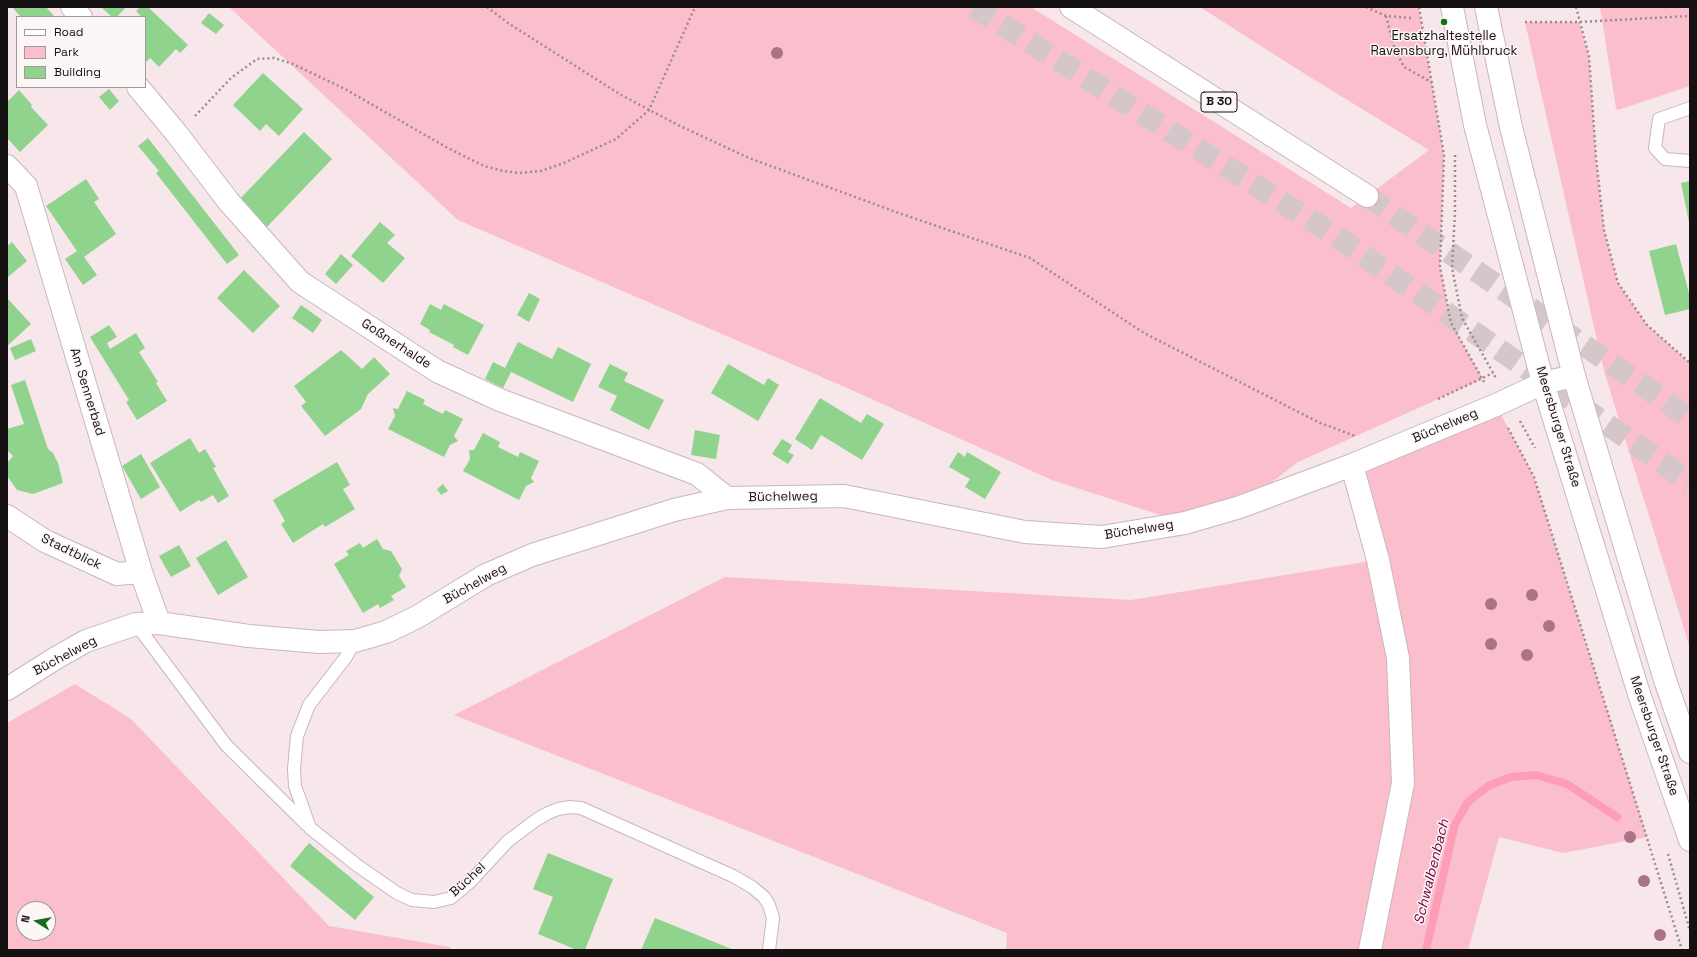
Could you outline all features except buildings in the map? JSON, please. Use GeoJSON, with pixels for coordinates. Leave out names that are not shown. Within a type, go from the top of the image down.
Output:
{"type":"FeatureCollection","features":[{"type":"Feature","properties":{"kind":"main road"},"geometry":{"type":"LineString","coordinates":[[72,7],[80,16]]}},
{"type":"Feature","properties":{"kind":"main road","name":"B 30"},"geometry":{"type":"LineString","coordinates":[[1071,7],[1367,196]]}},
{"type":"Feature","properties":{"kind":"main road","name":"Meersburger Straße"},"geometry":{"type":"LineString","coordinates":[[1452,7],[1475,125],[1544,383],[1640,697],[1690,840]]}},
{"type":"Feature","properties":{"kind":"main road"},"geometry":{"type":"LineString","coordinates":[[1486,7],[1512,127],[1574,376],[1665,680],[1690,752]]}},
{"type":"Feature","properties":{"kind":"main road","name":"Goßnerhalde"},"geometry":{"type":"LineString","coordinates":[[139,88],[178,134],[229,202],[300,282],[437,371],[500,400],[697,474],[727,498]]}},
{"type":"Feature","properties":{"kind":"main road","name":"Am Sennerbad"},"geometry":{"type":"LineString","coordinates":[[7,166],[26,186],[141,572],[160,623]]}},
{"type":"Feature","properties":{"kind":"main road","name":"Büchelweg"},"geometry":{"type":"LineString","coordinates":[[7,689],[86,641],[136,624],[160,623],[248,636],[319,642],[355,641],[386,632],[423,613],[486,576],[532,554],[674,510],[727,498],[844,496],[1025,532],[1102,537],[1185,523],[1240,507],[1352,465],[1496,405],[1544,383],[1574,376]]}},
{"type":"Feature","properties":{"kind":"main road"},"geometry":{"type":"LineString","coordinates":[[1352,465],[1378,560],[1398,658],[1403,783],[1370,950]]}},
{"type":"Feature","properties":{"kind":"main road","name":"Stadtblick"},"geometry":{"type":"LineString","coordinates":[[7,516],[45,541],[116,574],[141,572]]}},
{"type":"Feature","properties":{"kind":"lane"},"geometry":{"type":"LineString","coordinates":[[1690,108],[1659,119],[1655,148],[1665,159],[1690,161]]}},
{"type":"Feature","properties":{"kind":"lane","name":"Büchel"},"geometry":{"type":"LineString","coordinates":[[136,624],[226,745],[310,828],[358,866],[397,893],[412,900],[434,902],[451,898],[470,882],[508,841],[536,820],[548,812],[570,807],[581,808],[733,876],[752,887],[764,897],[769,905],[773,918],[770,950]]}},
{"type":"Feature","properties":{"kind":"lane"},"geometry":{"type":"LineString","coordinates":[[310,828],[295,786],[294,754],[297,736],[308,705],[346,657],[355,641]]}},
{"type":"Feature","properties":{"kind":"path"},"geometry":{"type":"LineString","coordinates":[[487,7],[508,23],[621,95],[649,110],[749,158],[896,212],[1030,258],[1144,333],[1318,422],[1355,436]]}},
{"type":"Feature","properties":{"kind":"path"},"geometry":{"type":"LineString","coordinates":[[178,134],[231,78],[257,59],[274,58],[293,64],[345,89],[446,147],[484,166],[503,171],[520,173],[541,171],[576,158],[616,139],[649,110],[695,7]]}},
{"type":"Feature","properties":{"kind":"path"},"geometry":{"type":"LineString","coordinates":[[1366,7],[1386,16],[1412,18]]}},
{"type":"Feature","properties":{"kind":"path"},"geometry":{"type":"LineString","coordinates":[[1419,7],[1444,155],[1440,267],[1450,322],[1534,477],[1682,950]]}},
{"type":"Feature","properties":{"kind":"path"},"geometry":{"type":"LineString","coordinates":[[1576,7],[1589,56],[1596,157],[1604,230],[1618,283],[1647,325],[1690,363]]}},
{"type":"Feature","properties":{"kind":"path"},"geometry":{"type":"LineString","coordinates":[[1386,16],[1394,47],[1404,67],[1433,84]]}},
{"type":"Feature","properties":{"kind":"path"},"geometry":{"type":"LineString","coordinates":[[1525,22],[1579,22],[1690,16]]}},
{"type":"Feature","properties":{"kind":"green space"},"geometry":{"type":"Polygon","coordinates":[[[229,7],[1031,7],[1351,208],[1429,150],[1305,74],[1200,7],[1419,7],[1444,155],[1440,267],[1451,323],[1483,379],[1298,462],[1240,507],[1185,523],[1052,480],[838,384],[458,220],[229,7]]]}},
{"type":"Feature","properties":{"kind":"green space"},"geometry":{"type":"Polygon","coordinates":[[[1600,7],[1690,7],[1690,86],[1618,110],[1616,108],[1600,7]]]}},
{"type":"Feature","properties":{"kind":"green space"},"geometry":{"type":"Polygon","coordinates":[[[1525,22],[1579,22],[1589,56],[1596,157],[1604,230],[1618,283],[1647,325],[1690,363],[1690,648],[1604,371],[1525,22]]]}},
{"type":"Feature","properties":{"kind":"green space"},"geometry":{"type":"Polygon","coordinates":[[[1496,405],[1534,477],[1647,837],[1563,853],[1499,837],[1468,950],[1006,950],[1007,933],[454,715],[725,577],[1131,600],[1377,560],[1352,465],[1496,405]]]}},
{"type":"Feature","properties":{"kind":"green space"},"geometry":{"type":"Polygon","coordinates":[[[75,684],[131,719],[329,926],[450,947],[450,950],[7,950],[7,723],[75,684]]]}},
{"type":"Feature","properties":{"kind":"waterway","name":"Schwalbenbach"},"geometry":{"type":"LineString","coordinates":[[1426,950],[1455,824],[1468,802],[1488,786],[1511,777],[1536,775],[1567,784],[1617,817]]}},
{"type":"Feature","properties":{"kind":"tunnel"},"geometry":{"type":"LineString","coordinates":[[974,7],[1334,235],[1690,482]]}},
{"type":"Feature","properties":{"kind":"tunnel"},"geometry":{"type":"LineString","coordinates":[[1367,196],[1690,418]]}},
{"type":"Feature","properties":{"kind":"place","name":"Ersatzhaltestelle Ravensburg, Mühlbruck"},"geometry":{"type":"Point","coordinates":[1444,22]}}]}
